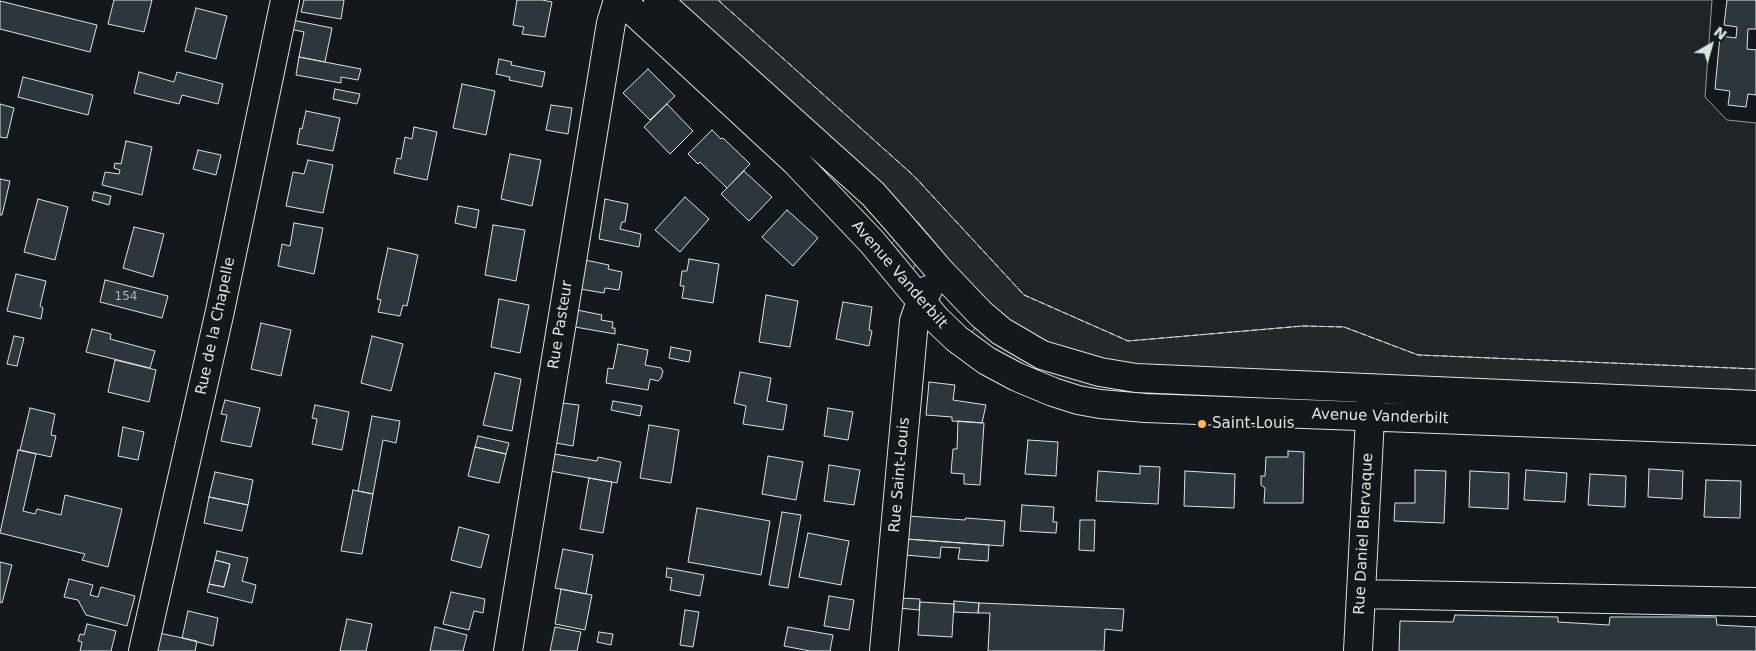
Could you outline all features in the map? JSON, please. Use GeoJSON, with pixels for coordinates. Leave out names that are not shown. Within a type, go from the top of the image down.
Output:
{"type":"FeatureCollection","features":[{"type":"Feature","properties":{"kind":"street","name":"Rue de la Chapelle"},"geometry":{"type":"LineString","coordinates":[[143,651],[220,311],[284,0]]}},
{"type":"Feature","properties":{"kind":"street","name":"Avenue Vanderbilt"},"geometry":{"type":"LineString","coordinates":[[620,0],[796,162],[872,242],[936,319],[957,340],[988,361],[1017,377],[1053,392],[1078,400],[1100,404],[1145,408],[1756,431]]}},
{"type":"Feature","properties":{"kind":"street","name":"Rue Pasteur"},"geometry":{"type":"LineString","coordinates":[[508,651],[610,23],[620,0]]}},
{"type":"Feature","properties":{"kind":"street","name":"Avenue Vanderbilt"},"geometry":{"type":"LineString","coordinates":[[658,0],[873,194],[940,271],[981,314],[1001,332],[1042,355],[1067,364],[1136,378],[1756,405]]}},
{"type":"Feature","properties":{"kind":"street","name":"Rue Saint-Louis"},"geometry":{"type":"LineString","coordinates":[[884,651],[914,321],[921,301],[940,271]]}},
{"type":"Feature","properties":{"kind":"street","name":"Rue Daniel Blervaque"},"geometry":{"type":"LineString","coordinates":[[1358,651],[1372,389]]}},
{"type":"Feature","properties":{"kind":"street"},"geometry":{"type":"LineString","coordinates":[[1361,594],[1756,602]]}},
{"type":"Feature","properties":{"kind":"shaded area"},"geometry":{"type":"Polygon","coordinates":[[[666,0],[718,0],[914,176],[1024,295],[1128,341],[1303,326],[1344,327],[1418,355],[1756,369],[1756,398],[1731,397],[1731,389],[1719,389],[1719,396],[1706,396],[1706,389],[1694,388],[1694,395],[1654,387],[1635,386],[1634,393],[1595,384],[1277,370],[1276,378],[1132,364],[1043,349],[995,309],[968,282],[917,221],[912,226],[898,210],[902,205],[884,187],[666,0]]]}},
{"type":"Feature","properties":{"kind":"shaded area"},"geometry":{"type":"Polygon","coordinates":[[[718,0],[1712,0],[1705,97],[1727,120],[1756,123],[1756,369],[1418,355],[1344,327],[1303,326],[1128,341],[1024,295],[914,176],[718,0]]]}},
{"type":"Feature","properties":{"kind":"shaded area"},"geometry":{"type":"Polygon","coordinates":[[[900,235],[916,262],[911,270],[887,247],[900,235]]]}},
{"type":"Feature","properties":{"kind":"shaded area"},"geometry":{"type":"Polygon","coordinates":[[[979,324],[1002,342],[1298,392],[1299,406],[1067,390],[968,336],[979,324]]]}},
{"type":"Feature","properties":{"kind":"building"},"geometry":{"type":"Polygon","coordinates":[[[114,0],[152,0],[144,32],[108,24],[114,0]]]}},
{"type":"Feature","properties":{"kind":"building"},"geometry":{"type":"Polygon","coordinates":[[[304,0],[344,0],[341,19],[301,12],[304,0]]]}},
{"type":"Feature","properties":{"kind":"building"},"geometry":{"type":"Polygon","coordinates":[[[517,0],[552,2],[545,37],[522,34],[524,27],[513,25],[517,0]]]}},
{"type":"Feature","properties":{"kind":"building"},"geometry":{"type":"Polygon","coordinates":[[[1727,0],[1756,0],[1756,29],[1748,29],[1747,49],[1756,50],[1756,95],[1748,94],[1746,107],[1728,105],[1730,91],[1715,89],[1720,36],[1736,38],[1737,27],[1724,25],[1727,0]]]}},
{"type":"Feature","properties":{"kind":"building"},"geometry":{"type":"Polygon","coordinates":[[[0,1],[97,25],[90,52],[0,29],[0,1]]]}},
{"type":"Feature","properties":{"kind":"building"},"geometry":{"type":"Polygon","coordinates":[[[196,8],[227,16],[216,59],[185,51],[196,8]]]}},
{"type":"Feature","properties":{"kind":"building"},"geometry":{"type":"Polygon","coordinates":[[[292,20],[332,28],[325,62],[299,57],[304,32],[290,29],[292,20]]]}},
{"type":"Feature","properties":{"kind":"building"},"geometry":{"type":"Polygon","coordinates":[[[299,57],[361,69],[358,80],[341,77],[341,83],[296,75],[299,57]]]}},
{"type":"Feature","properties":{"kind":"building"},"geometry":{"type":"Polygon","coordinates":[[[499,59],[512,62],[511,65],[545,72],[542,87],[509,80],[510,77],[496,74],[499,59]]]}},
{"type":"Feature","properties":{"kind":"building"},"geometry":{"type":"Polygon","coordinates":[[[648,69],[675,96],[650,120],[623,93],[648,69]]]}},
{"type":"Feature","properties":{"kind":"building"},"geometry":{"type":"Polygon","coordinates":[[[139,72],[174,82],[177,72],[223,84],[218,104],[182,95],[179,104],[134,93],[139,72]]]}},
{"type":"Feature","properties":{"kind":"building"},"geometry":{"type":"Polygon","coordinates":[[[23,77],[93,95],[88,115],[18,97],[23,77]]]}},
{"type":"Feature","properties":{"kind":"building"},"geometry":{"type":"Polygon","coordinates":[[[462,84],[495,91],[486,135],[453,128],[462,84]]]}},
{"type":"Feature","properties":{"kind":"building"},"geometry":{"type":"Polygon","coordinates":[[[335,89],[360,94],[357,104],[333,99],[335,89]]]}},
{"type":"Feature","properties":{"kind":"building"},"geometry":{"type":"Polygon","coordinates":[[[0,104],[14,108],[7,138],[0,137],[0,104]]]}},
{"type":"Feature","properties":{"kind":"building"},"geometry":{"type":"Polygon","coordinates":[[[667,104],[693,131],[670,154],[644,127],[667,104]]]}},
{"type":"Feature","properties":{"kind":"building"},"geometry":{"type":"Polygon","coordinates":[[[551,105],[572,108],[568,134],[546,130],[551,105]]]}},
{"type":"Feature","properties":{"kind":"building"},"geometry":{"type":"Polygon","coordinates":[[[306,111],[340,118],[333,151],[297,144],[306,111]]]}},
{"type":"Feature","properties":{"kind":"building"},"geometry":{"type":"Polygon","coordinates":[[[414,127],[437,132],[427,180],[394,173],[397,158],[401,159],[405,137],[412,139],[414,127]]]}},
{"type":"Feature","properties":{"kind":"building"},"geometry":{"type":"Polygon","coordinates":[[[712,130],[750,164],[727,188],[700,162],[698,164],[688,154],[712,130]]]}},
{"type":"Feature","properties":{"kind":"building"},"geometry":{"type":"Polygon","coordinates":[[[126,141],[152,147],[142,195],[102,185],[105,172],[119,174],[120,170],[114,168],[115,163],[121,164],[126,141]]]}},
{"type":"Feature","properties":{"kind":"building"},"geometry":{"type":"Polygon","coordinates":[[[198,150],[221,155],[216,175],[193,169],[198,150]]]}},
{"type":"Feature","properties":{"kind":"building"},"geometry":{"type":"Polygon","coordinates":[[[510,154],[541,160],[532,206],[501,199],[510,154]]]}},
{"type":"Feature","properties":{"kind":"building"},"geometry":{"type":"Polygon","coordinates":[[[308,160],[333,165],[323,213],[286,206],[293,172],[304,174],[308,160]]]}},
{"type":"Feature","properties":{"kind":"building"},"geometry":{"type":"Polygon","coordinates":[[[744,171],[772,197],[749,221],[721,194],[744,171]]]}},
{"type":"Feature","properties":{"kind":"building"},"geometry":{"type":"Polygon","coordinates":[[[0,179],[10,181],[2,215],[0,215],[0,179]]]}},
{"type":"Feature","properties":{"kind":"building"},"geometry":{"type":"Polygon","coordinates":[[[94,192],[111,196],[109,205],[92,200],[94,192]]]}},
{"type":"Feature","properties":{"kind":"building"},"geometry":{"type":"Polygon","coordinates":[[[685,197],[709,219],[680,252],[655,230],[685,197]]]}},
{"type":"Feature","properties":{"kind":"building"},"geometry":{"type":"Polygon","coordinates":[[[38,199],[68,207],[55,260],[24,252],[38,199]]]}},
{"type":"Feature","properties":{"kind":"building"},"geometry":{"type":"Polygon","coordinates":[[[605,199],[628,204],[625,222],[622,222],[620,229],[641,234],[639,247],[599,239],[605,199]]]}},
{"type":"Feature","properties":{"kind":"building"},"geometry":{"type":"Polygon","coordinates":[[[458,206],[479,210],[476,228],[455,223],[458,206]]]}},
{"type":"Feature","properties":{"kind":"building"},"geometry":{"type":"Polygon","coordinates":[[[787,210],[818,238],[793,266],[762,237],[787,210]]]}},
{"type":"Feature","properties":{"kind":"building"},"geometry":{"type":"Polygon","coordinates":[[[294,223],[323,228],[314,274],[278,266],[282,244],[290,246],[294,223]]]}},
{"type":"Feature","properties":{"kind":"building"},"geometry":{"type":"Polygon","coordinates":[[[493,225],[525,230],[516,281],[485,275],[493,225]]]}},
{"type":"Feature","properties":{"kind":"building"},"geometry":{"type":"Polygon","coordinates":[[[134,227],[164,234],[153,277],[123,268],[134,227]]]}},
{"type":"Feature","properties":{"kind":"building"},"geometry":{"type":"Polygon","coordinates":[[[388,248],[418,255],[407,306],[403,305],[400,316],[378,312],[381,300],[377,299],[388,248]]]}},
{"type":"Feature","properties":{"kind":"building"},"geometry":{"type":"Polygon","coordinates":[[[689,259],[719,264],[713,303],[682,298],[684,286],[680,286],[682,271],[687,271],[689,259]]]}},
{"type":"Feature","properties":{"kind":"building"},"geometry":{"type":"Polygon","coordinates":[[[585,260],[609,265],[608,269],[622,272],[619,290],[605,288],[604,293],[580,289],[585,260]]]}},
{"type":"Feature","properties":{"kind":"building"},"geometry":{"type":"Polygon","coordinates":[[[16,274],[46,281],[40,306],[43,308],[41,319],[7,311],[16,274]]]}},
{"type":"Feature","properties":{"kind":"building"},"geometry":{"type":"Polygon","coordinates":[[[105,280],[168,296],[162,318],[100,302],[105,280]]]}},
{"type":"Feature","properties":{"kind":"building"},"geometry":{"type":"Polygon","coordinates":[[[766,295],[798,301],[790,347],[759,342],[766,295]]]}},
{"type":"Feature","properties":{"kind":"building"},"geometry":{"type":"Polygon","coordinates":[[[499,299],[529,305],[520,353],[491,347],[499,299]]]}},
{"type":"Feature","properties":{"kind":"building"},"geometry":{"type":"Polygon","coordinates":[[[843,302],[872,307],[869,330],[872,331],[869,346],[836,339],[843,302]]]}},
{"type":"Feature","properties":{"kind":"building"},"geometry":{"type":"Polygon","coordinates":[[[577,310],[602,315],[601,320],[613,322],[612,328],[615,328],[615,334],[575,327],[577,310]]]}},
{"type":"Feature","properties":{"kind":"building"},"geometry":{"type":"Polygon","coordinates":[[[261,323],[291,330],[281,376],[251,369],[261,323]]]}},
{"type":"Feature","properties":{"kind":"building"},"geometry":{"type":"Polygon","coordinates":[[[92,329],[111,334],[110,339],[155,351],[150,368],[86,352],[92,329]]]}},
{"type":"Feature","properties":{"kind":"building"},"geometry":{"type":"Polygon","coordinates":[[[14,336],[24,338],[17,366],[7,364],[14,336]]]}},
{"type":"Feature","properties":{"kind":"building"},"geometry":{"type":"Polygon","coordinates":[[[372,336],[403,344],[391,391],[361,383],[372,336]]]}},
{"type":"Feature","properties":{"kind":"building"},"geometry":{"type":"Polygon","coordinates":[[[618,344],[648,350],[645,365],[661,368],[663,371],[658,381],[650,379],[648,390],[606,383],[608,368],[613,369],[618,344]]]}},
{"type":"Feature","properties":{"kind":"building"},"geometry":{"type":"Polygon","coordinates":[[[671,347],[691,351],[689,362],[669,358],[671,347]]]}},
{"type":"Feature","properties":{"kind":"building"},"geometry":{"type":"Polygon","coordinates":[[[115,360],[156,370],[149,402],[108,392],[115,360]]]}},
{"type":"Feature","properties":{"kind":"building"},"geometry":{"type":"Polygon","coordinates":[[[740,372],[771,378],[767,401],[787,405],[783,430],[743,424],[746,406],[734,403],[740,372]]]}},
{"type":"Feature","properties":{"kind":"building"},"geometry":{"type":"Polygon","coordinates":[[[495,373],[521,379],[512,431],[483,425],[495,373]]]}},
{"type":"Feature","properties":{"kind":"building"},"geometry":{"type":"Polygon","coordinates":[[[929,382],[955,385],[953,400],[986,405],[982,423],[952,421],[952,417],[926,415],[929,382]]]}},
{"type":"Feature","properties":{"kind":"building"},"geometry":{"type":"Polygon","coordinates":[[[225,400],[260,408],[251,447],[221,441],[227,415],[221,414],[225,400]]]}},
{"type":"Feature","properties":{"kind":"building"},"geometry":{"type":"Polygon","coordinates":[[[613,401],[642,406],[640,416],[611,410],[613,401]]]}},
{"type":"Feature","properties":{"kind":"building"},"geometry":{"type":"Polygon","coordinates":[[[562,403],[579,405],[573,446],[556,443],[562,403]]]}},
{"type":"Feature","properties":{"kind":"building"},"geometry":{"type":"Polygon","coordinates":[[[315,405],[349,412],[342,450],[312,444],[317,419],[312,418],[315,405]]]}},
{"type":"Feature","properties":{"kind":"building"},"geometry":{"type":"Polygon","coordinates":[[[30,408],[55,414],[51,435],[56,436],[51,457],[20,450],[30,408]]]}},
{"type":"Feature","properties":{"kind":"building"},"geometry":{"type":"Polygon","coordinates":[[[828,408],[853,412],[848,440],[824,436],[828,408]]]}},
{"type":"Feature","properties":{"kind":"building"},"geometry":{"type":"Polygon","coordinates":[[[372,416],[400,421],[396,443],[383,440],[373,494],[358,491],[372,416]]]}},
{"type":"Feature","properties":{"kind":"building"},"geometry":{"type":"Polygon","coordinates":[[[958,421],[984,423],[980,485],[964,484],[964,474],[951,473],[953,449],[957,449],[958,421]]]}},
{"type":"Feature","properties":{"kind":"building"},"geometry":{"type":"Polygon","coordinates":[[[649,425],[679,430],[671,483],[640,478],[649,425]]]}},
{"type":"Feature","properties":{"kind":"building"},"geometry":{"type":"Polygon","coordinates":[[[123,427],[144,432],[138,460],[118,456],[123,427]]]}},
{"type":"Feature","properties":{"kind":"building"},"geometry":{"type":"Polygon","coordinates":[[[478,436],[509,443],[506,454],[475,447],[478,436]]]}},
{"type":"Feature","properties":{"kind":"building"},"geometry":{"type":"Polygon","coordinates":[[[1028,440],[1058,442],[1056,476],[1025,474],[1028,440]]]}},
{"type":"Feature","properties":{"kind":"building"},"geometry":{"type":"Polygon","coordinates":[[[475,447],[506,454],[499,483],[468,476],[475,447]]]}},
{"type":"Feature","properties":{"kind":"building"},"geometry":{"type":"Polygon","coordinates":[[[18,450],[36,454],[23,511],[35,514],[37,509],[61,515],[65,495],[122,509],[108,567],[82,560],[85,554],[0,533],[18,450]]]}},
{"type":"Feature","properties":{"kind":"building"},"geometry":{"type":"Polygon","coordinates":[[[1288,451],[1304,452],[1303,503],[1264,503],[1265,488],[1261,485],[1261,476],[1265,476],[1266,457],[1288,457],[1288,451]]]}},
{"type":"Feature","properties":{"kind":"building"},"geometry":{"type":"Polygon","coordinates":[[[554,454],[597,461],[598,457],[621,462],[617,483],[550,471],[554,454]]]}},
{"type":"Feature","properties":{"kind":"building"},"geometry":{"type":"Polygon","coordinates":[[[768,456],[803,462],[796,500],[762,494],[768,456]]]}},
{"type":"Feature","properties":{"kind":"building"},"geometry":{"type":"Polygon","coordinates":[[[829,465],[860,470],[854,505],[824,501],[829,465]]]}},
{"type":"Feature","properties":{"kind":"building"},"geometry":{"type":"Polygon","coordinates":[[[1140,466],[1160,467],[1158,504],[1096,501],[1098,471],[1140,474],[1140,466]]]}},
{"type":"Feature","properties":{"kind":"building"},"geometry":{"type":"Polygon","coordinates":[[[1649,469],[1683,471],[1682,499],[1648,497],[1649,469]]]}},
{"type":"Feature","properties":{"kind":"building"},"geometry":{"type":"Polygon","coordinates":[[[1415,470],[1446,471],[1444,523],[1394,521],[1395,503],[1415,503],[1415,470]]]}},
{"type":"Feature","properties":{"kind":"building"},"geometry":{"type":"Polygon","coordinates":[[[1526,470],[1567,473],[1565,502],[1524,500],[1526,470]]]}},
{"type":"Feature","properties":{"kind":"building"},"geometry":{"type":"Polygon","coordinates":[[[1185,471],[1235,474],[1234,508],[1184,506],[1185,471]]]}},
{"type":"Feature","properties":{"kind":"building"},"geometry":{"type":"Polygon","coordinates":[[[1470,471],[1509,473],[1508,509],[1469,507],[1470,471]]]}},
{"type":"Feature","properties":{"kind":"building"},"geometry":{"type":"Polygon","coordinates":[[[215,472],[253,480],[248,505],[209,497],[215,472]]]}},
{"type":"Feature","properties":{"kind":"building"},"geometry":{"type":"Polygon","coordinates":[[[1590,474],[1626,476],[1625,507],[1588,505],[1590,474]]]}},
{"type":"Feature","properties":{"kind":"building"},"geometry":{"type":"Polygon","coordinates":[[[589,478],[612,482],[603,533],[580,529],[589,478]]]}},
{"type":"Feature","properties":{"kind":"building"},"geometry":{"type":"Polygon","coordinates":[[[1706,480],[1741,481],[1740,518],[1704,517],[1706,480]]]}},
{"type":"Feature","properties":{"kind":"building"},"geometry":{"type":"Polygon","coordinates":[[[353,490],[373,494],[362,554],[341,551],[353,490]]]}},
{"type":"Feature","properties":{"kind":"building"},"geometry":{"type":"Polygon","coordinates":[[[209,497],[248,505],[242,531],[204,523],[209,497]]]}},
{"type":"Feature","properties":{"kind":"building"},"geometry":{"type":"Polygon","coordinates":[[[1022,505],[1054,507],[1053,522],[1057,522],[1056,533],[1020,531],[1022,505]]]}},
{"type":"Feature","properties":{"kind":"building"},"geometry":{"type":"Polygon","coordinates":[[[697,508],[770,521],[761,575],[688,562],[697,508]]]}},
{"type":"Feature","properties":{"kind":"building"},"geometry":{"type":"Polygon","coordinates":[[[782,512],[801,515],[788,588],[769,585],[782,512]]]}},
{"type":"Feature","properties":{"kind":"building"},"geometry":{"type":"Polygon","coordinates":[[[908,516],[1005,521],[1003,546],[906,539],[908,516]]]}},
{"type":"Feature","properties":{"kind":"building"},"geometry":{"type":"Polygon","coordinates":[[[1080,520],[1095,520],[1094,551],[1079,550],[1080,520]]]}},
{"type":"Feature","properties":{"kind":"building"},"geometry":{"type":"Polygon","coordinates":[[[459,527],[489,535],[481,568],[451,560],[459,527]]]}},
{"type":"Feature","properties":{"kind":"building"},"geometry":{"type":"Polygon","coordinates":[[[808,533],[849,541],[841,585],[799,577],[808,533]]]}},
{"type":"Feature","properties":{"kind":"building"},"geometry":{"type":"Polygon","coordinates":[[[906,539],[989,545],[988,561],[958,559],[960,548],[941,547],[940,558],[905,555],[906,539]]]}},
{"type":"Feature","properties":{"kind":"building"},"geometry":{"type":"Polygon","coordinates":[[[563,549],[593,555],[586,594],[555,588],[563,549]]]}},
{"type":"Feature","properties":{"kind":"building"},"geometry":{"type":"Polygon","coordinates":[[[217,551],[248,558],[242,581],[256,585],[252,603],[207,592],[209,584],[224,587],[230,564],[215,560],[217,551]]]}},
{"type":"Feature","properties":{"kind":"building"},"geometry":{"type":"Polygon","coordinates":[[[215,560],[230,564],[224,587],[209,584],[215,560]]]}},
{"type":"Feature","properties":{"kind":"building"},"geometry":{"type":"Polygon","coordinates":[[[0,562],[12,565],[2,603],[0,602],[0,562]]]}},
{"type":"Feature","properties":{"kind":"building"},"geometry":{"type":"Polygon","coordinates":[[[667,568],[704,575],[700,596],[670,590],[672,578],[666,577],[667,568]]]}},
{"type":"Feature","properties":{"kind":"building"},"geometry":{"type":"Polygon","coordinates":[[[69,579],[93,585],[90,595],[98,597],[101,587],[135,596],[127,626],[86,615],[78,600],[64,597],[69,579]]]}},
{"type":"Feature","properties":{"kind":"building"},"geometry":{"type":"Polygon","coordinates":[[[561,589],[592,595],[585,630],[555,624],[561,589]]]}},
{"type":"Feature","properties":{"kind":"building"},"geometry":{"type":"Polygon","coordinates":[[[451,592],[485,599],[483,613],[474,611],[469,630],[443,624],[451,592]]]}},
{"type":"Feature","properties":{"kind":"building"},"geometry":{"type":"Polygon","coordinates":[[[829,596],[854,600],[849,630],[824,626],[829,596]]]}},
{"type":"Feature","properties":{"kind":"building"},"geometry":{"type":"Polygon","coordinates":[[[900,598],[920,599],[919,610],[899,608],[900,598]]]}},
{"type":"Feature","properties":{"kind":"building"},"geometry":{"type":"Polygon","coordinates":[[[954,601],[979,603],[978,613],[954,612],[954,601]]]}},
{"type":"Feature","properties":{"kind":"building"},"geometry":{"type":"Polygon","coordinates":[[[920,602],[954,604],[952,637],[918,635],[920,602]]]}},
{"type":"Feature","properties":{"kind":"building"},"geometry":{"type":"Polygon","coordinates":[[[979,603],[1124,609],[1122,631],[1105,629],[1104,651],[988,651],[990,613],[978,613],[979,603]]]}},
{"type":"Feature","properties":{"kind":"building"},"geometry":{"type":"Polygon","coordinates":[[[685,610],[699,612],[693,647],[680,645],[685,610]]]}},
{"type":"Feature","properties":{"kind":"building"},"geometry":{"type":"Polygon","coordinates":[[[188,611],[218,618],[213,646],[182,638],[188,611]]]}},
{"type":"Feature","properties":{"kind":"building"},"geometry":{"type":"Polygon","coordinates":[[[1455,615],[1558,617],[1558,622],[1609,625],[1610,617],[1716,617],[1717,625],[1756,627],[1756,651],[1399,651],[1400,621],[1453,622],[1455,615]]]}},
{"type":"Feature","properties":{"kind":"building"},"geometry":{"type":"Polygon","coordinates":[[[347,619],[372,624],[366,651],[340,651],[347,619]]]}},
{"type":"Feature","properties":{"kind":"building"},"geometry":{"type":"Polygon","coordinates":[[[87,624],[116,631],[111,651],[80,651],[82,642],[78,641],[80,634],[84,635],[87,624]]]}},
{"type":"Feature","properties":{"kind":"building"},"geometry":{"type":"Polygon","coordinates":[[[435,627],[467,635],[463,651],[430,651],[435,627]]]}},
{"type":"Feature","properties":{"kind":"building"},"geometry":{"type":"Polygon","coordinates":[[[555,627],[581,632],[577,651],[550,651],[555,627]]]}},
{"type":"Feature","properties":{"kind":"building"},"geometry":{"type":"Polygon","coordinates":[[[788,627],[833,635],[830,651],[810,651],[784,646],[788,627]]]}},
{"type":"Feature","properties":{"kind":"building"},"geometry":{"type":"Polygon","coordinates":[[[599,632],[613,634],[611,645],[597,642],[599,632]]]}},
{"type":"Feature","properties":{"kind":"building"},"geometry":{"type":"Polygon","coordinates":[[[159,633],[197,641],[195,651],[155,651],[159,633]]]}},
{"type":"Feature","properties":{"kind":"fence"},"geometry":{"type":"LineString","coordinates":[[718,0],[914,176],[1024,295],[1128,341],[1303,326],[1344,327],[1418,355],[1756,369]]}},
{"type":"Feature","properties":{"kind":"place","name":"Saint-Louis"},"geometry":{"type":"Point","coordinates":[1202,424]}}]}
